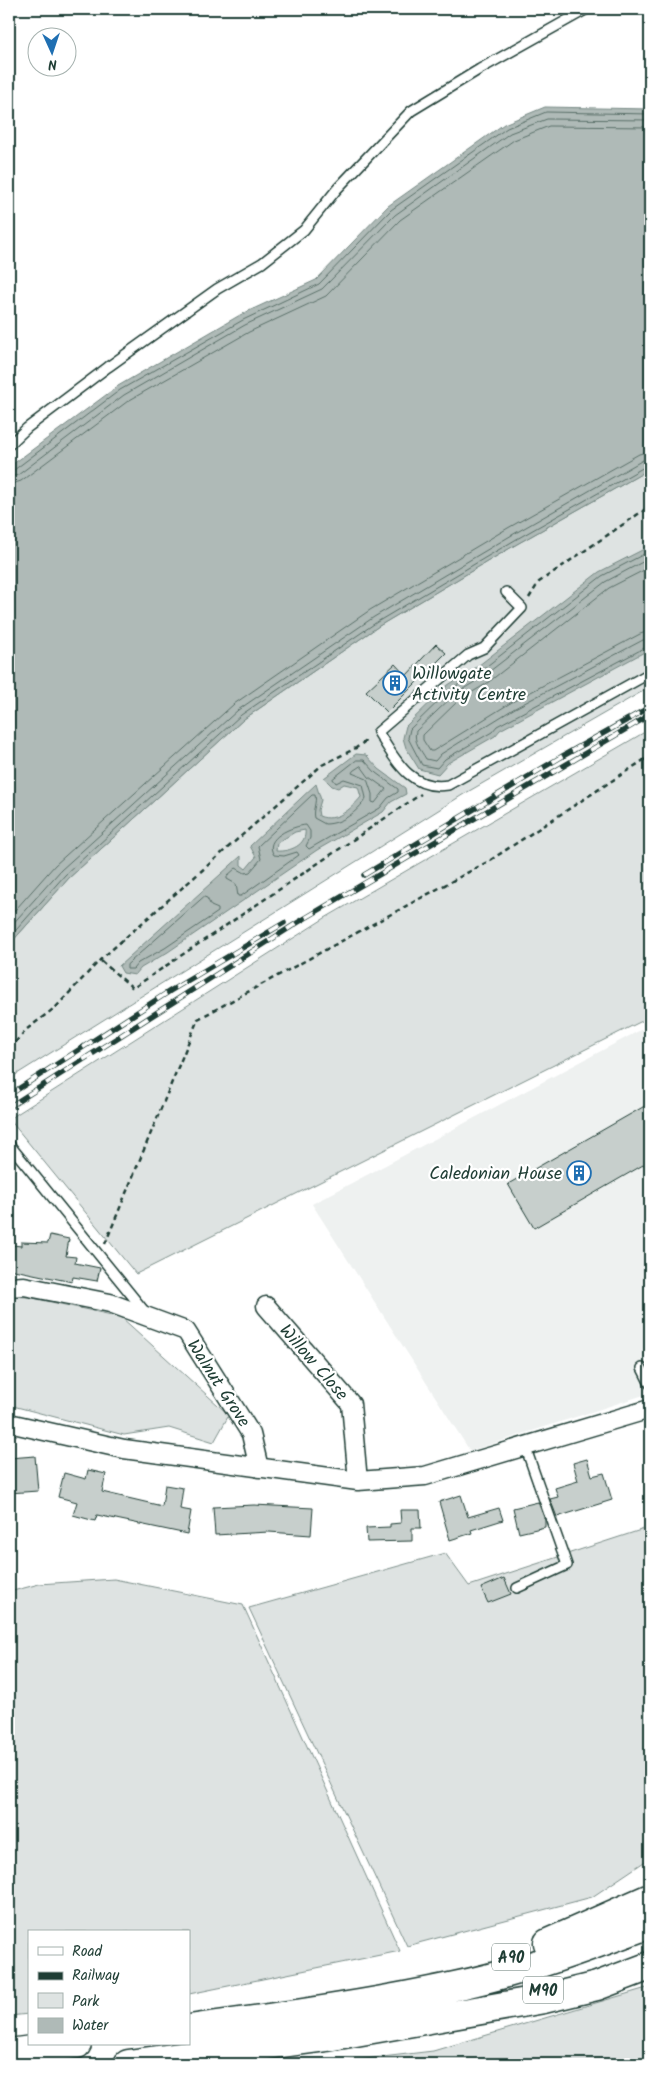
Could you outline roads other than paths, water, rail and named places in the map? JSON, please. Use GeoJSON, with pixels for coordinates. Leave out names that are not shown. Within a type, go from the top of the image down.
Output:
{"type":"FeatureCollection","features":[{"type":"Feature","properties":{"kind":"highway","name":"A90"},"geometry":{"type":"LineString","coordinates":[[190,2029],[366,2003],[516,1956],[650,1898]]}},
{"type":"Feature","properties":{"kind":"highway","name":"M90"},"geometry":{"type":"LineString","coordinates":[[366,2003],[456,1986],[537,1964],[650,1924]]}},
{"type":"Feature","properties":{"kind":"highway","name":"M90"},"geometry":{"type":"LineString","coordinates":[[434,2018],[524,1996],[590,1975],[650,1952]]}},
{"type":"Feature","properties":{"kind":"highway"},"geometry":{"type":"LineString","coordinates":[[128,2064],[327,2038],[553,1997],[598,1986],[650,1966]]}},
{"type":"Feature","properties":{"kind":"highway"},"geometry":{"type":"LineString","coordinates":[[9,2053],[62,2046]]}},
{"type":"Feature","properties":{"kind":"street","name":"Walnut Grove"},"geometry":{"type":"LineString","coordinates":[[9,1287],[24,1286],[110,1303],[186,1331],[251,1434],[259,1468]]}},
{"type":"Feature","properties":{"kind":"street","name":"Willow Close"},"geometry":{"type":"LineString","coordinates":[[266,1306],[350,1404],[358,1482]]}},
{"type":"Feature","properties":{"kind":"street"},"geometry":{"type":"LineString","coordinates":[[9,1423],[124,1449],[358,1482],[425,1476],[650,1409]]}},
{"type":"Feature","properties":{"kind":"lane"},"geometry":{"type":"LineString","coordinates":[[9,445],[27,428],[108,367],[217,289],[262,263],[304,230],[337,190],[411,111],[480,69],[587,9]]}},
{"type":"Feature","properties":{"kind":"lane"},"geometry":{"type":"LineString","coordinates":[[506,592],[522,608],[484,648],[468,655],[378,732],[402,769],[425,784],[432,786],[448,785],[650,673]]}},
{"type":"Feature","properties":{"kind":"lane"},"geometry":{"type":"LineString","coordinates":[[9,1144],[149,1318]]}},
{"type":"Feature","properties":{"kind":"lane"},"geometry":{"type":"LineString","coordinates":[[642,1368],[650,1384]]}},
{"type":"Feature","properties":{"kind":"lane"},"geometry":{"type":"LineString","coordinates":[[517,1588],[567,1565],[525,1446]]}},
{"type":"Feature","properties":{"kind":"water"},"geometry":{"type":"Polygon","coordinates":[[[545,107],[650,109],[650,469],[517,544],[379,626],[244,719],[69,878],[9,945],[9,467],[118,386],[240,315],[316,280],[388,206],[504,124],[545,107]]]}},
{"type":"Feature","properties":{"kind":"water"},"geometry":{"type":"Polygon","coordinates":[[[650,546],[650,649],[500,730],[495,736],[448,763],[438,774],[419,769],[406,748],[403,738],[406,726],[448,685],[474,669],[599,572],[650,546]]]}},
{"type":"Feature","properties":{"kind":"water"},"geometry":{"type":"Polygon","coordinates":[[[356,754],[366,755],[379,769],[405,788],[406,794],[391,802],[383,812],[317,850],[168,952],[141,968],[135,975],[123,973],[119,966],[241,856],[241,865],[246,869],[256,857],[250,846],[316,784],[321,800],[318,810],[319,816],[325,818],[343,814],[361,797],[358,787],[344,784],[338,788],[332,786],[324,778],[356,754]],[[305,830],[295,832],[277,843],[276,851],[292,849],[300,844],[305,835],[305,830]]]}},
{"type":"Feature","properties":{"kind":"railway"},"geometry":{"type":"LineString","coordinates":[[364,875],[561,757],[650,707]]}},
{"type":"Feature","properties":{"kind":"railway"},"geometry":{"type":"LineString","coordinates":[[9,1107],[297,923],[650,715]]}},
{"type":"Feature","properties":{"kind":"railway"},"geometry":{"type":"LineString","coordinates":[[9,1095],[170,991],[284,923]]}},
{"type":"Feature","properties":{"kind":"place","name":"Willowgate Activity Centre"},"geometry":{"type":"Point","coordinates":[395,683]}},
{"type":"Feature","properties":{"kind":"place","name":"Caledonian House"},"geometry":{"type":"Point","coordinates":[579,1173]}}]}
